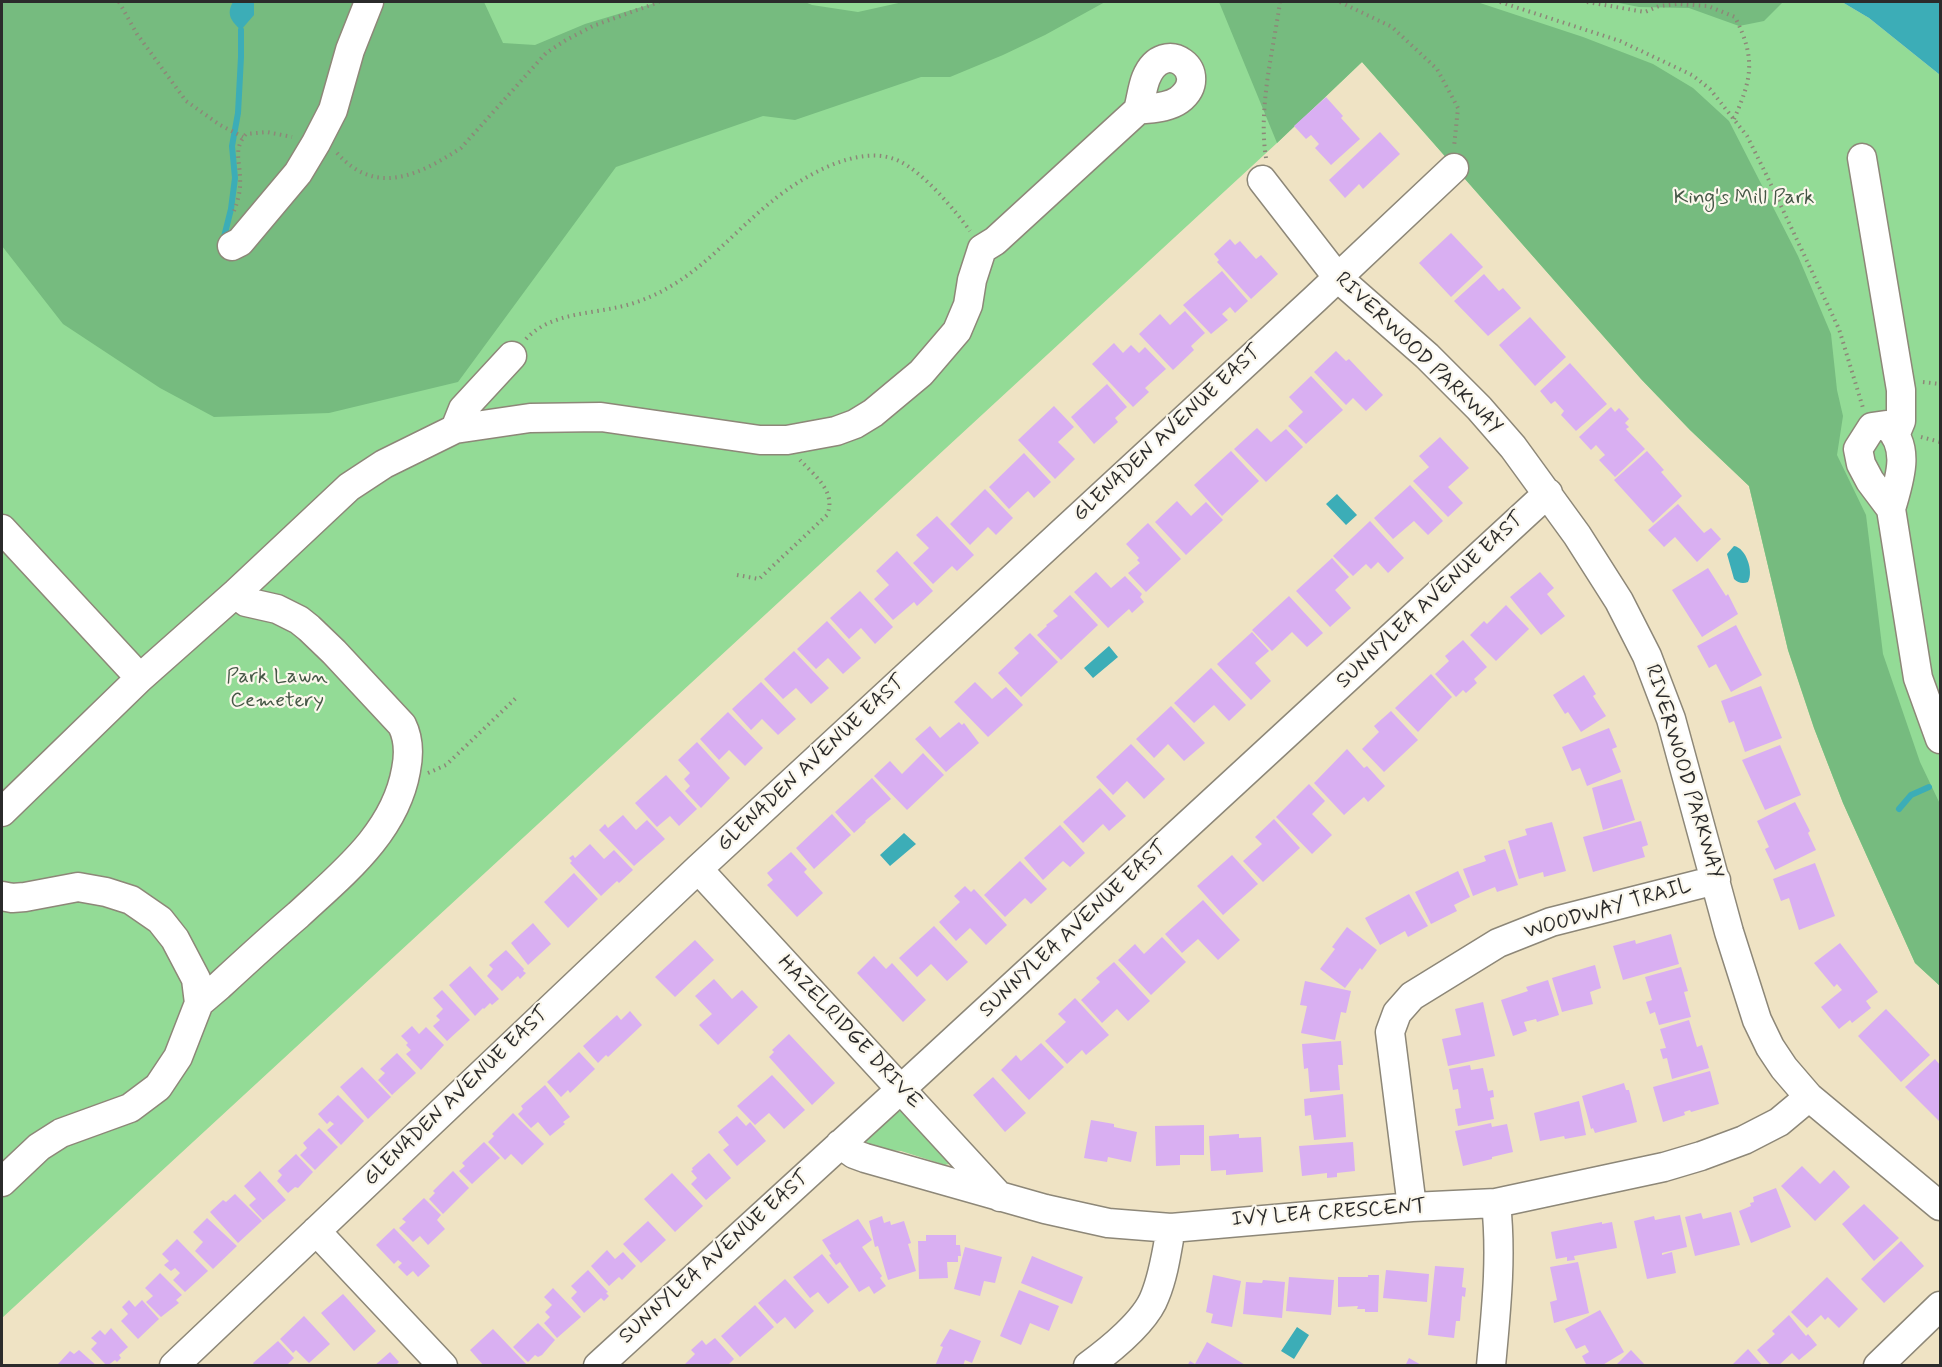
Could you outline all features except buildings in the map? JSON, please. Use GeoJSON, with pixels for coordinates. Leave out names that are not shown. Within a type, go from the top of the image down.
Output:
{"type":"FeatureCollection","features":[{"type":"Feature","properties":{"kind":"street"},"geometry":{"type":"LineString","coordinates":[[232,246],[240,242],[298,172],[316,143],[333,110],[350,50],[369,2]]}},
{"type":"Feature","properties":{"kind":"street"},"geometry":{"type":"LineString","coordinates":[[2,812],[140,678],[236,593],[349,487],[384,464],[455,429],[530,418],[601,417],[760,440],[787,440],[816,436],[855,424],[873,413],[921,373],[957,331],[968,305],[972,280],[982,249],[995,241],[1138,110]]}},
{"type":"Feature","properties":{"kind":"street"},"geometry":{"type":"LineString","coordinates":[[1862,158],[1901,390],[1901,421],[1858,449],[1861,464],[1870,481],[1891,508]]}},
{"type":"Feature","properties":{"kind":"street","name":"GLENADEN AVENUE EAST"},"geometry":{"type":"LineString","coordinates":[[174,1365],[698,869],[1454,168]]}},
{"type":"Feature","properties":{"kind":"street","name":"RIVERWOOD PARKWAY"},"geometry":{"type":"LineString","coordinates":[[1262,180],[1338,278],[1427,356],[1479,408],[1513,447],[1577,535],[1619,601],[1647,656],[1671,719],[1757,1020],[1775,1054],[1809,1097],[1941,1206]]}},
{"type":"Feature","properties":{"kind":"street"},"geometry":{"type":"LineString","coordinates":[[455,429],[463,409],[512,356]]}},
{"type":"Feature","properties":{"kind":"street"},"geometry":{"type":"LineString","coordinates":[[1884,430],[1901,450],[1901,474],[1891,508],[1918,678],[1941,739]]}},
{"type":"Feature","properties":{"kind":"street","name":"SUNNYLEA AVENUE EAST"},"geometry":{"type":"LineString","coordinates":[[598,1365],[1548,494]]}},
{"type":"Feature","properties":{"kind":"street"},"geometry":{"type":"LineString","coordinates":[[2,529],[140,678]]}},
{"type":"Feature","properties":{"kind":"street"},"geometry":{"type":"LineString","coordinates":[[198,1003],[357,860],[392,813],[405,777],[408,746],[402,725],[342,660],[300,620],[277,609],[246,602],[236,593]]}},
{"type":"Feature","properties":{"kind":"street","name":"HAZELRIDGE DRIVE"},"geometry":{"type":"LineString","coordinates":[[698,869],[1000,1197]]}},
{"type":"Feature","properties":{"kind":"street","name":"WOODWAY TRAIL"},"geometry":{"type":"LineString","coordinates":[[1412,1207],[1390,1032],[1397,1013],[1412,996],[1484,951],[1521,933],[1551,922],[1716,880]]}},
{"type":"Feature","properties":{"kind":"street"},"geometry":{"type":"LineString","coordinates":[[2,896],[25,897],[78,888],[106,892],[131,900],[160,921],[175,939],[196,979],[198,1003],[178,1057],[158,1087],[130,1108],[61,1133],[39,1146],[2,1182]]}},
{"type":"Feature","properties":{"kind":"street","name":"IVY LEA CRESCENT"},"geometry":{"type":"LineString","coordinates":[[840,1144],[854,1154],[1000,1197],[1108,1223],[1171,1228],[1412,1207],[1496,1203],[1654,1169],[1701,1156],[1744,1140],[1779,1122],[1809,1097]]}},
{"type":"Feature","properties":{"kind":"street"},"geometry":{"type":"LineString","coordinates":[[1491,1365],[1499,1274],[1499,1228],[1496,1203]]}},
{"type":"Feature","properties":{"kind":"street"},"geometry":{"type":"LineString","coordinates":[[1088,1365],[1133,1327],[1151,1305],[1163,1272],[1171,1228]]}},
{"type":"Feature","properties":{"kind":"street"},"geometry":{"type":"LineString","coordinates":[[316,1232],[443,1365]]}},
{"type":"Feature","properties":{"kind":"street"},"geometry":{"type":"LineString","coordinates":[[1878,1365],[1941,1306]]}},
{"type":"Feature","properties":{"kind":"path"},"geometry":{"type":"LineString","coordinates":[[119,2],[137,34],[186,101],[220,125],[243,137]]}},
{"type":"Feature","properties":{"kind":"path"},"geometry":{"type":"LineString","coordinates":[[233,215],[240,181],[237,151],[246,134],[267,132],[333,147],[345,162],[371,176],[390,180],[409,175],[445,159],[461,148],[546,53],[593,26],[659,2]]}},
{"type":"Feature","properties":{"kind":"path"},"geometry":{"type":"LineString","coordinates":[[1262,180],[1267,162],[1263,140],[1263,114],[1280,2]]}},
{"type":"Feature","properties":{"kind":"path"},"geometry":{"type":"LineString","coordinates":[[1340,2],[1392,27],[1437,69],[1458,108],[1454,168]]}},
{"type":"Feature","properties":{"kind":"path"},"geometry":{"type":"LineString","coordinates":[[1500,2],[1620,41],[1692,75],[1710,89],[1747,136],[1839,329],[1866,418],[1884,430]]}},
{"type":"Feature","properties":{"kind":"path"},"geometry":{"type":"LineString","coordinates":[[1587,2],[1645,12],[1659,6],[1677,4],[1708,6],[1735,17],[1742,31],[1751,66],[1748,84],[1734,119]]}},
{"type":"Feature","properties":{"kind":"path"},"geometry":{"type":"LineString","coordinates":[[512,356],[535,330],[550,322],[616,308],[664,291],[709,259],[771,201],[825,168],[849,159],[884,156],[910,167],[957,213],[982,249]]}},
{"type":"Feature","properties":{"kind":"path"},"geometry":{"type":"LineString","coordinates":[[737,575],[759,579],[827,515],[830,509],[828,490],[799,458],[787,440]]}},
{"type":"Feature","properties":{"kind":"path"},"geometry":{"type":"LineString","coordinates":[[405,777],[425,774],[446,765],[516,698]]}},
{"type":"Feature","properties":{"kind":"green space","name":"Park Lawn Cemetery"},"geometry":{"type":"Polygon","coordinates":[[[2,2],[1842,2],[1869,18],[1940,75],[1940,986],[1915,963],[1843,803],[1814,728],[1788,650],[1749,486],[1641,379],[1362,62],[1277,143],[2,1318],[2,2]]]}},
{"type":"Feature","properties":{"kind":"green space"},"geometry":{"type":"Polygon","coordinates":[[[2,2],[484,2],[503,43],[535,45],[585,24],[658,2],[805,2],[858,12],[903,2],[1105,2],[1045,35],[950,77],[921,77],[795,120],[763,116],[616,167],[458,382],[329,413],[214,417],[160,388],[63,324],[2,246],[2,2]]]}},
{"type":"Feature","properties":{"kind":"green space","name":"King's Mill Park"},"geometry":{"type":"Polygon","coordinates":[[[1219,2],[1477,2],[1583,37],[1653,64],[1693,88],[1729,121],[1798,256],[1831,334],[1837,390],[1843,416],[1837,455],[1866,515],[1883,654],[1920,762],[1940,804],[1940,986],[1915,963],[1843,803],[1814,728],[1788,650],[1749,486],[1641,379],[1362,62],[1277,143],[1219,2]]]}},
{"type":"Feature","properties":{"kind":"green space"},"geometry":{"type":"Polygon","coordinates":[[[1614,2],[1783,2],[1764,21],[1739,26],[1689,8],[1639,7],[1614,2]]]}},
{"type":"Feature","properties":{"kind":"green space"},"geometry":{"type":"Polygon","coordinates":[[[902,1111],[951,1161],[949,1164],[945,1165],[901,1151],[872,1149],[865,1140],[895,1112],[902,1111]]]}},
{"type":"Feature","properties":{"kind":"water"},"geometry":{"type":"Polygon","coordinates":[[[233,2],[254,2],[254,15],[241,30],[231,17],[230,10],[233,2]]]}},
{"type":"Feature","properties":{"kind":"water"},"geometry":{"type":"Polygon","coordinates":[[[1842,2],[1940,2],[1940,75],[1869,18],[1842,2]]]}},
{"type":"Feature","properties":{"kind":"water"},"geometry":{"type":"Polygon","coordinates":[[[1337,494],[1357,515],[1346,525],[1326,504],[1337,494]]]}},
{"type":"Feature","properties":{"kind":"water"},"geometry":{"type":"Polygon","coordinates":[[[1734,546],[1742,551],[1748,561],[1750,577],[1748,582],[1741,583],[1734,579],[1727,554],[1734,546]]]}},
{"type":"Feature","properties":{"kind":"water"},"geometry":{"type":"Polygon","coordinates":[[[1109,646],[1118,657],[1093,678],[1084,668],[1109,646]]]}},
{"type":"Feature","properties":{"kind":"water"},"geometry":{"type":"Polygon","coordinates":[[[904,833],[916,844],[890,866],[880,855],[904,833]]]}},
{"type":"Feature","properties":{"kind":"water"},"geometry":{"type":"Polygon","coordinates":[[[1297,1327],[1309,1335],[1294,1359],[1281,1351],[1297,1327]]]}},
{"type":"Feature","properties":{"kind":"waterway"},"geometry":{"type":"LineString","coordinates":[[223,241],[231,209],[235,178],[232,146],[238,113],[241,30]]}},
{"type":"Feature","properties":{"kind":"waterway"},"geometry":{"type":"LineString","coordinates":[[1899,809],[1911,795],[1929,787]]}}]}
